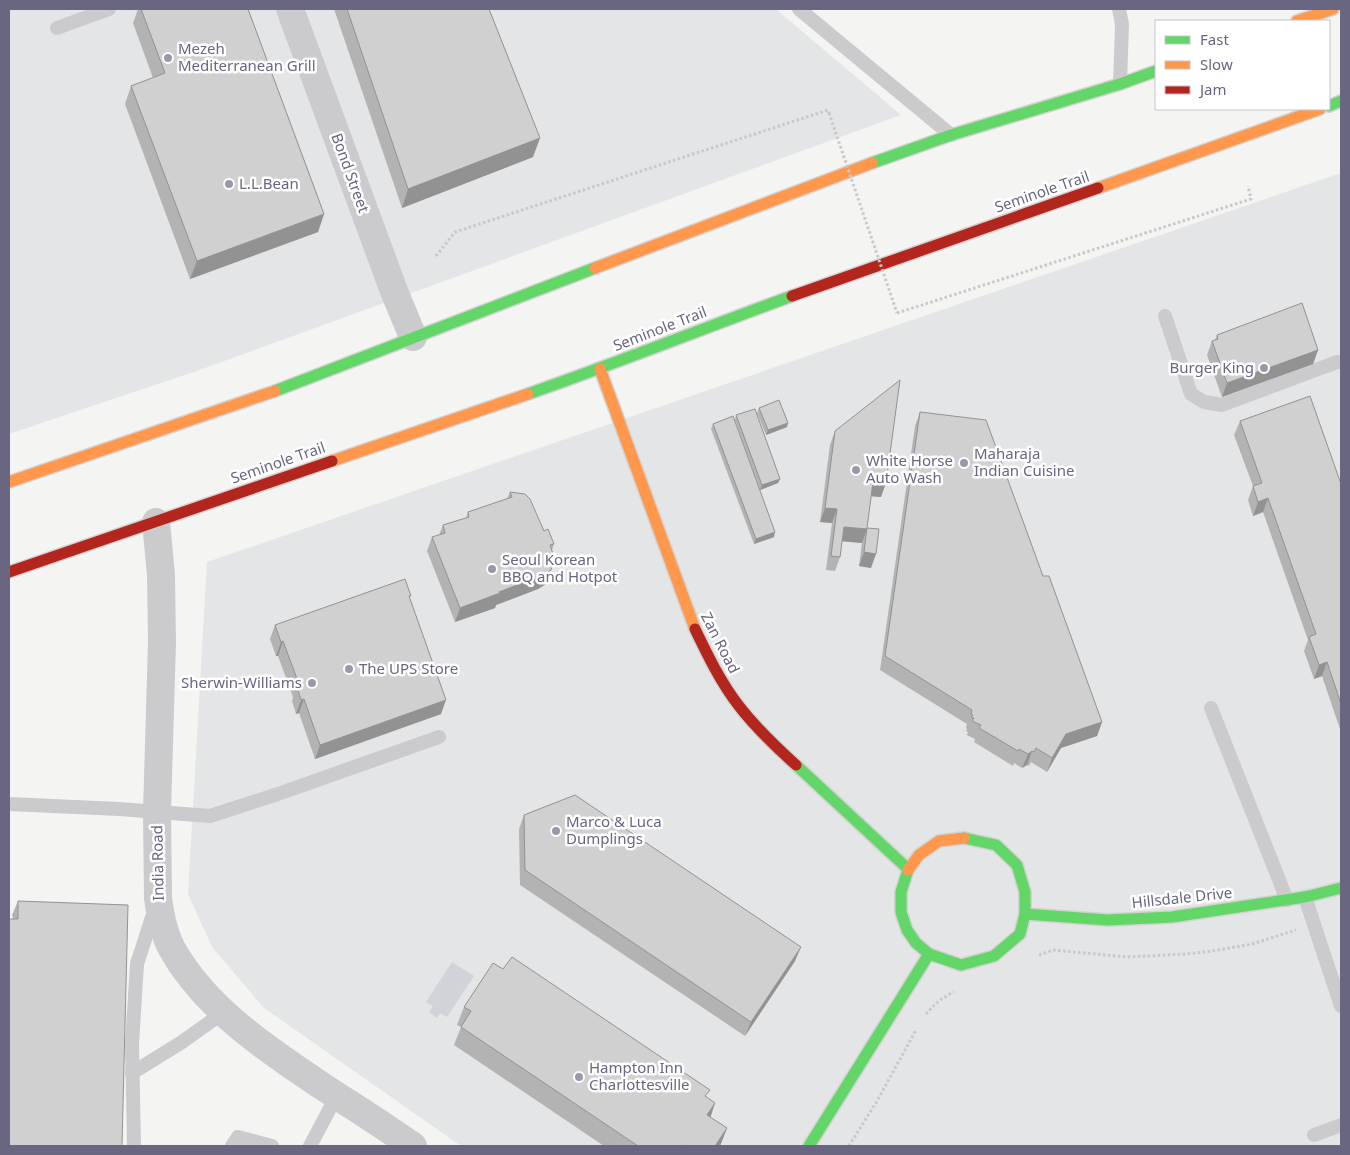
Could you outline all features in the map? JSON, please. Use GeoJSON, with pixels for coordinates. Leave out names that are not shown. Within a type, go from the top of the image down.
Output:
{"type":"FeatureCollection","features":[{"type":"Feature","properties":{"kind":"main road"},"geometry":{"type":"LineString","coordinates":[[1300,20],[1333,9]]}},
{"type":"Feature","properties":{"kind":"main road"},"geometry":{"type":"LineString","coordinates":[[9,482],[249,401],[828,178],[951,135],[1120,84],[1155,71]]}},
{"type":"Feature","properties":{"kind":"main road","name":"Seminole Trail"},"geometry":{"type":"LineString","coordinates":[[9,572],[600,369],[733,317],[1317,110]]}},
{"type":"Feature","properties":{"kind":"main road","name":"Zan Road"},"geometry":{"type":"LineString","coordinates":[[600,369],[692,624],[717,673],[739,706],[770,741],[908,869]]}},
{"type":"Feature","properties":{"kind":"main road"},"geometry":{"type":"LineString","coordinates":[[964,838],[996,845],[1017,865],[1025,892],[1025,914],[1020,934],[994,956],[961,965],[929,954],[916,943],[907,930],[901,912],[901,892],[908,869],[919,855],[939,841],[964,838]]}},
{"type":"Feature","properties":{"kind":"main road","name":"Hillsdale Drive"},"geometry":{"type":"LineString","coordinates":[[1025,914],[1108,920],[1172,917],[1305,897],[1341,888]]}},
{"type":"Feature","properties":{"kind":"main road"},"geometry":{"type":"LineString","coordinates":[[809,1146],[929,954]]}},
{"type":"Feature","properties":{"kind":"street","name":"Bond Street"},"geometry":{"type":"LineString","coordinates":[[290,9],[394,291],[413,337]]}},
{"type":"Feature","properties":{"kind":"street","name":"India Road"},"geometry":{"type":"LineString","coordinates":[[156,522],[161,574],[162,642],[157,812],[158,898],[159,912],[171,947],[190,978],[254,1040],[413,1146]]}},
{"type":"Feature","properties":{"kind":"lane"},"geometry":{"type":"LineString","coordinates":[[57,28],[109,9]]}},
{"type":"Feature","properties":{"kind":"lane"},"geometry":{"type":"LineString","coordinates":[[799,9],[951,135]]}},
{"type":"Feature","properties":{"kind":"lane"},"geometry":{"type":"LineString","coordinates":[[1120,9],[1122,24],[1120,84]]}},
{"type":"Feature","properties":{"kind":"lane"},"geometry":{"type":"LineString","coordinates":[[1165,316],[1192,394],[1204,402],[1222,405],[1341,362]]}},
{"type":"Feature","properties":{"kind":"lane"},"geometry":{"type":"LineString","coordinates":[[1211,708],[1287,900]]}},
{"type":"Feature","properties":{"kind":"lane"},"geometry":{"type":"LineString","coordinates":[[9,804],[119,809],[210,816],[439,738]]}},
{"type":"Feature","properties":{"kind":"lane"},"geometry":{"type":"LineString","coordinates":[[1305,897],[1341,1006]]}},
{"type":"Feature","properties":{"kind":"lane"},"geometry":{"type":"LineString","coordinates":[[134,1146],[132,1044],[137,964],[158,898]]}},
{"type":"Feature","properties":{"kind":"lane"},"geometry":{"type":"LineString","coordinates":[[132,1073],[182,1042],[224,1012]]}},
{"type":"Feature","properties":{"kind":"lane"},"geometry":{"type":"LineString","coordinates":[[310,1146],[337,1095]]}},
{"type":"Feature","properties":{"kind":"lane"},"geometry":{"type":"LineString","coordinates":[[1314,1135],[1341,1125]]}},
{"type":"Feature","properties":{"kind":"lane"},"geometry":{"type":"LineString","coordinates":[[232,1146],[238,1137],[272,1146]]}},
{"type":"Feature","properties":{"kind":"path"},"geometry":{"type":"LineString","coordinates":[[436,256],[455,232],[828,110],[897,313],[1251,199],[1248,186]]}},
{"type":"Feature","properties":{"kind":"path"},"geometry":{"type":"LineString","coordinates":[[1032,959],[1053,950],[1127,957],[1186,954],[1252,944],[1280,936]]}},
{"type":"Feature","properties":{"kind":"path"},"geometry":{"type":"LineString","coordinates":[[925,1015],[934,1005],[958,990]]}},
{"type":"Feature","properties":{"kind":"path"},"geometry":{"type":"LineString","coordinates":[[850,1146],[917,1028]]}},
{"type":"Feature","properties":{"kind":"shaded area"},"geometry":{"type":"Polygon","coordinates":[[[9,9],[776,9],[901,115],[194,372],[9,434],[9,9]]]}},
{"type":"Feature","properties":{"kind":"shaded area"},"geometry":{"type":"Polygon","coordinates":[[[1341,173],[1341,1146],[461,1146],[264,1008],[212,947],[188,894],[207,562],[1341,173]]]}},
{"type":"Feature","properties":{"kind":"shaded area"},"geometry":{"type":"Polygon","coordinates":[[[452,962],[474,976],[447,1017],[440,1013],[437,1018],[429,1012],[433,1006],[426,1002],[452,962]]]}},
{"type":"Feature","properties":{"kind":"building"},"geometry":{"type":"Polygon","coordinates":[[[141,9],[248,9],[324,214],[197,261],[131,86],[165,73],[141,9]]]}},
{"type":"Feature","properties":{"kind":"building"},"geometry":{"type":"Polygon","coordinates":[[[347,9],[489,9],[540,138],[408,189],[347,9]]]}},
{"type":"Feature","properties":{"kind":"building"},"geometry":{"type":"Polygon","coordinates":[[[1302,303],[1318,350],[1227,383],[1212,341],[1218,339],[1217,335],[1302,303]]]}},
{"type":"Feature","properties":{"kind":"building","name":"White Horse Auto Wash"},"geometry":{"type":"Polygon","coordinates":[[[900,380],[886,483],[873,482],[867,528],[879,529],[876,554],[864,552],[867,529],[844,527],[840,557],[831,556],[837,509],[825,508],[835,431],[900,380]]]}},
{"type":"Feature","properties":{"kind":"building"},"geometry":{"type":"Polygon","coordinates":[[[1310,396],[1341,484],[1341,704],[1327,662],[1319,665],[1309,637],[1316,634],[1268,498],[1258,502],[1253,486],[1262,483],[1240,421],[1310,396]]]}},
{"type":"Feature","properties":{"kind":"building"},"geometry":{"type":"Polygon","coordinates":[[[779,400],[788,423],[768,430],[759,408],[779,400]]]}},
{"type":"Feature","properties":{"kind":"building"},"geometry":{"type":"Polygon","coordinates":[[[755,409],[780,479],[762,485],[736,415],[755,409]]]}},
{"type":"Feature","properties":{"kind":"building"},"geometry":{"type":"Polygon","coordinates":[[[920,412],[986,420],[1043,576],[1049,576],[1102,722],[1066,734],[1052,758],[1036,748],[1034,752],[1032,751],[1028,754],[1019,749],[1018,751],[979,728],[981,725],[972,721],[974,718],[971,717],[973,715],[971,714],[972,710],[885,656],[920,412]]]}},
{"type":"Feature","properties":{"kind":"building"},"geometry":{"type":"Polygon","coordinates":[[[733,416],[775,532],[756,539],[713,424],[733,416]]]}},
{"type":"Feature","properties":{"kind":"building"},"geometry":{"type":"Polygon","coordinates":[[[510,492],[525,494],[530,499],[544,531],[548,529],[554,544],[550,545],[554,557],[550,559],[551,570],[500,593],[460,608],[432,537],[445,533],[443,525],[469,517],[468,512],[512,497],[510,492]]]}},
{"type":"Feature","properties":{"kind":"building"},"geometry":{"type":"Polygon","coordinates":[[[405,579],[411,596],[409,596],[446,700],[320,745],[304,699],[301,700],[297,687],[300,687],[275,625],[405,579]]]}},
{"type":"Feature","properties":{"kind":"building"},"geometry":{"type":"Polygon","coordinates":[[[575,795],[801,947],[751,1022],[525,870],[524,815],[575,795]]]}},
{"type":"Feature","properties":{"kind":"building"},"geometry":{"type":"Polygon","coordinates":[[[18,901],[128,905],[122,1146],[9,1146],[9,919],[18,919],[18,901]]]}},
{"type":"Feature","properties":{"kind":"building","name":"Hampton Inn Charlottesville"},"geometry":{"type":"Polygon","coordinates":[[[512,957],[710,1090],[705,1096],[715,1103],[707,1115],[727,1128],[715,1146],[638,1146],[461,1027],[471,1011],[464,1007],[493,963],[503,969],[512,957]]]}},
{"type":"Feature","properties":{"kind":"traffic: fast"},"geometry":{"type":"LineString","coordinates":[[872,163],[951,135],[1120,84],[1155,71]]}},
{"type":"Feature","properties":{"kind":"traffic: fast"},"geometry":{"type":"LineString","coordinates":[[1330,106],[1341,101]]}},
{"type":"Feature","properties":{"kind":"traffic: fast"},"geometry":{"type":"LineString","coordinates":[[275,391],[595,268]]}},
{"type":"Feature","properties":{"kind":"traffic: fast"},"geometry":{"type":"LineString","coordinates":[[528,394],[792,296]]}},
{"type":"Feature","properties":{"kind":"traffic: fast"},"geometry":{"type":"LineString","coordinates":[[796,765],[908,869]]}},
{"type":"Feature","properties":{"kind":"traffic: fast"},"geometry":{"type":"LineString","coordinates":[[908,870],[901,892],[901,912],[907,930],[916,943],[929,954],[961,965],[994,956],[1020,934],[1025,914],[1025,892],[1017,865],[996,845],[964,838]]}},
{"type":"Feature","properties":{"kind":"traffic: fast"},"geometry":{"type":"LineString","coordinates":[[1025,914],[1108,920],[1172,917],[1305,897],[1341,888]]}},
{"type":"Feature","properties":{"kind":"traffic: fast"},"geometry":{"type":"LineString","coordinates":[[809,1146],[929,954]]}},
{"type":"Feature","properties":{"kind":"traffic: slow"},"geometry":{"type":"LineString","coordinates":[[1300,20],[1333,9]]}},
{"type":"Feature","properties":{"kind":"traffic: slow"},"geometry":{"type":"LineString","coordinates":[[1098,188],[1317,110]]}},
{"type":"Feature","properties":{"kind":"traffic: slow"},"geometry":{"type":"LineString","coordinates":[[595,268],[872,163]]}},
{"type":"Feature","properties":{"kind":"traffic: slow"},"geometry":{"type":"LineString","coordinates":[[600,369],[695,629]]}},
{"type":"Feature","properties":{"kind":"traffic: slow"},"geometry":{"type":"LineString","coordinates":[[9,482],[275,391]]}},
{"type":"Feature","properties":{"kind":"traffic: slow"},"geometry":{"type":"LineString","coordinates":[[332,461],[528,394]]}},
{"type":"Feature","properties":{"kind":"traffic: slow"},"geometry":{"type":"LineString","coordinates":[[908,870],[919,855],[939,841],[964,838]]}},
{"type":"Feature","properties":{"kind":"traffic: jam"},"geometry":{"type":"LineString","coordinates":[[792,296],[1098,188]]}},
{"type":"Feature","properties":{"kind":"traffic: jam"},"geometry":{"type":"LineString","coordinates":[[9,572],[332,461]]}},
{"type":"Feature","properties":{"kind":"traffic: jam"},"geometry":{"type":"LineString","coordinates":[[695,629],[732,697],[766,737],[796,765]]}},
{"type":"Feature","properties":{"kind":"place","name":"Mezeh Mediterranean Grill"},"geometry":{"type":"Point","coordinates":[168,58]}},
{"type":"Feature","properties":{"kind":"place","name":"L.L.Bean"},"geometry":{"type":"Point","coordinates":[229,184]}},
{"type":"Feature","properties":{"kind":"place","name":"Burger King"},"geometry":{"type":"Point","coordinates":[1264,368]}},
{"type":"Feature","properties":{"kind":"place","name":"Maharaja Indian Cuisine"},"geometry":{"type":"Point","coordinates":[964,463]}},
{"type":"Feature","properties":{"kind":"place","name":"White Horse Auto Wash"},"geometry":{"type":"Point","coordinates":[856,470]}},
{"type":"Feature","properties":{"kind":"place","name":"Seoul Korean BBQ and Hotpot"},"geometry":{"type":"Point","coordinates":[492,569]}},
{"type":"Feature","properties":{"kind":"place","name":"The UPS Store"},"geometry":{"type":"Point","coordinates":[349,669]}},
{"type":"Feature","properties":{"kind":"place","name":"Sherwin-Williams"},"geometry":{"type":"Point","coordinates":[312,683]}},
{"type":"Feature","properties":{"kind":"place","name":"Marco & Luca Dumplings"},"geometry":{"type":"Point","coordinates":[556,831]}},
{"type":"Feature","properties":{"kind":"place","name":"Hampton Inn Charlottesville"},"geometry":{"type":"Point","coordinates":[579,1077]}}]}
